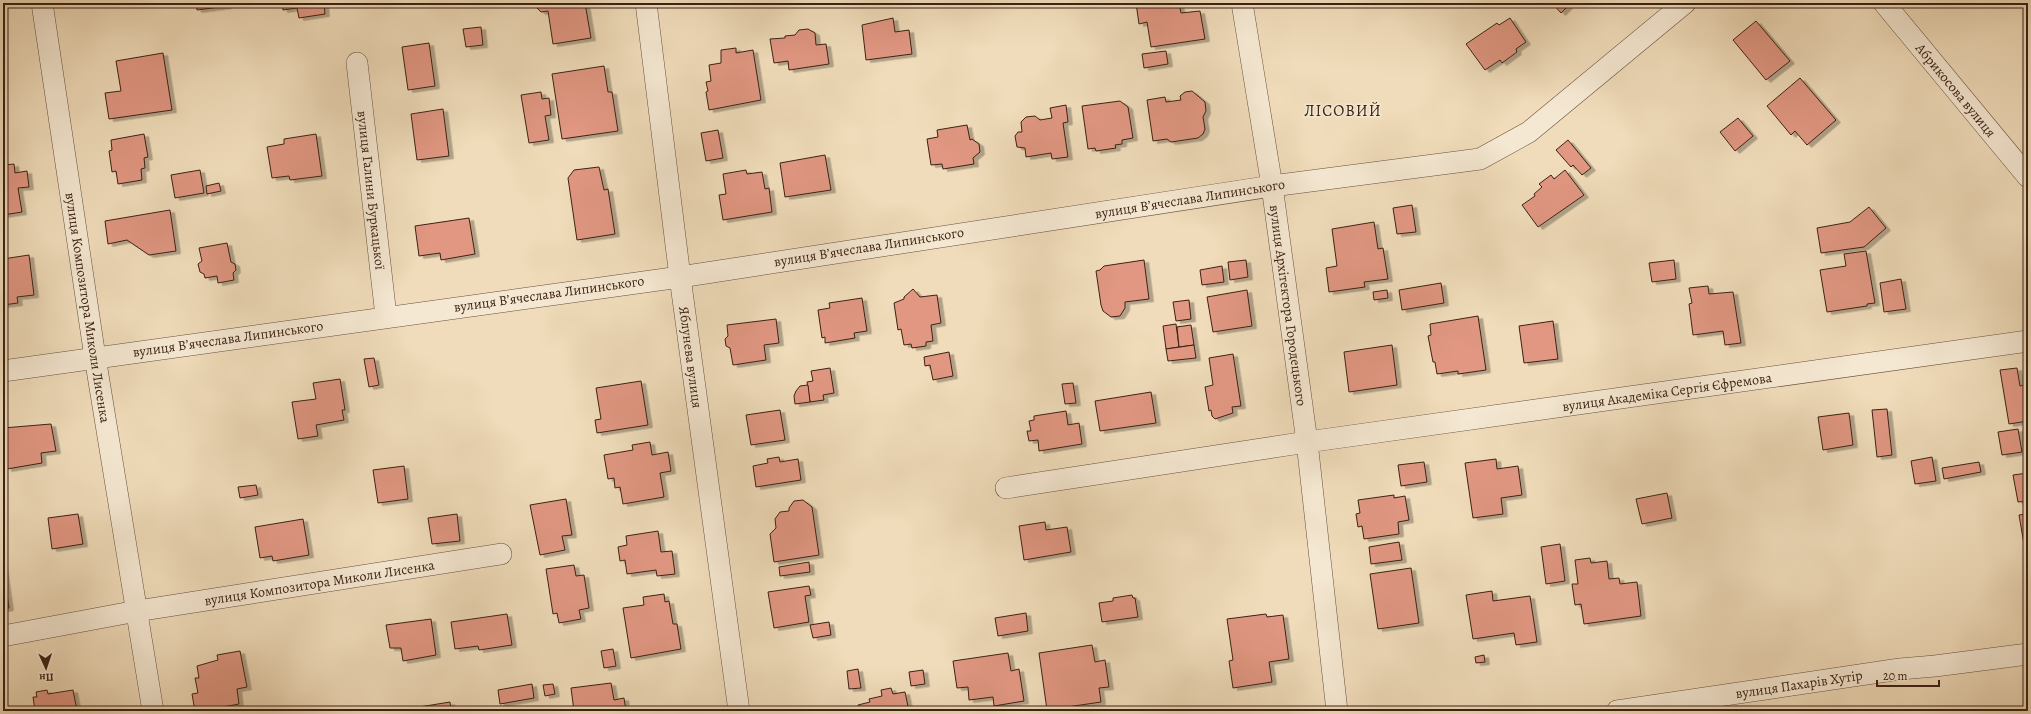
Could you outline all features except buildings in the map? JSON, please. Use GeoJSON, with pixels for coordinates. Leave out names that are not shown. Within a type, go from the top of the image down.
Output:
{"type":"FeatureCollection","features":[{"type":"Feature","properties":{"kind":"street","name":"вулиця Композитора Миколи Лисенка"},"geometry":{"type":"LineString","coordinates":[[42,3],[95,357],[153,711]]}},
{"type":"Feature","properties":{"kind":"street","name":"Яблунева вулиця"},"geometry":{"type":"LineString","coordinates":[[646,3],[680,276],[739,711]]}},
{"type":"Feature","properties":{"kind":"street","name":"вулиця Архітектора Городецького"},"geometry":{"type":"LineString","coordinates":[[1242,3],[1272,186],[1307,442],[1336,711]]}},
{"type":"Feature","properties":{"kind":"street","name":"вулиця Вʼячеслава Липинського"},"geometry":{"type":"LineString","coordinates":[[3,371],[386,316],[680,276],[1272,186],[1480,159],[1529,132],[1685,3]]}},
{"type":"Feature","properties":{"kind":"street","name":"Абрикосова вулиця"},"geometry":{"type":"LineString","coordinates":[[1884,3],[2028,178]]}},
{"type":"Feature","properties":{"kind":"street","name":"вулиця Галини Буркацької"},"geometry":{"type":"LineString","coordinates":[[357,63],[386,316]]}},
{"type":"Feature","properties":{"kind":"street","name":"вулиця Академіка Сергія Єфремова"},"geometry":{"type":"LineString","coordinates":[[1307,442],[2028,341]]}},
{"type":"Feature","properties":{"kind":"street"},"geometry":{"type":"LineString","coordinates":[[1006,488],[1307,442]]}},
{"type":"Feature","properties":{"kind":"street","name":"вулиця Композитора Миколи Лисенка"},"geometry":{"type":"LineString","coordinates":[[3,636],[137,611],[501,554]]}},
{"type":"Feature","properties":{"kind":"street","name":"вулиця Пахарів Хутір"},"geometry":{"type":"LineString","coordinates":[[1617,711],[1900,669],[2028,654]]}},
{"type":"Feature","properties":{"kind":"district","name":"ЛІСОВИЙ"},"geometry":{"type":"Point","coordinates":[1343,111]}}]}
